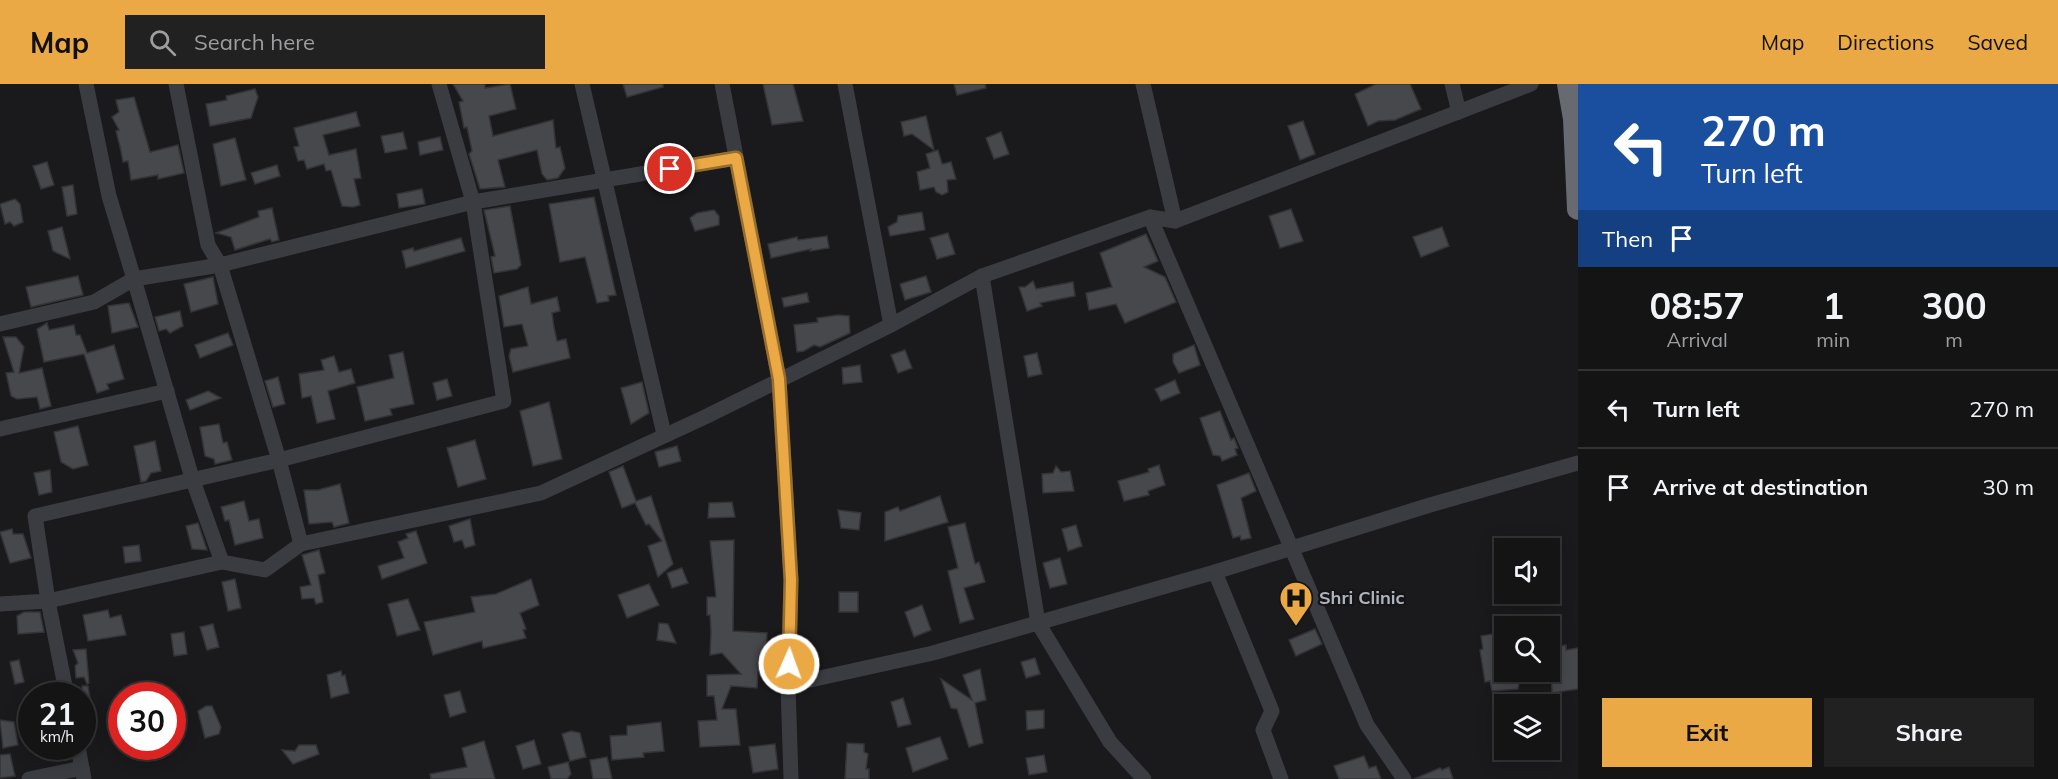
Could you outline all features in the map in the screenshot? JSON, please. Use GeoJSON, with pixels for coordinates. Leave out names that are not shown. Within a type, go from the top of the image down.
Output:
{"type":"FeatureCollection","features":[{"type":"Feature","properties":{"kind":"highway"},"geometry":{"type":"LineString","coordinates":[[1568,84],[1574,119],[1578,209]]}},
{"type":"Feature","properties":{"kind":"street"},"geometry":{"type":"LineString","coordinates":[[86,84],[110,196],[192,478],[222,562]]}},
{"type":"Feature","properties":{"kind":"street"},"geometry":{"type":"LineString","coordinates":[[176,84],[208,245],[220,265],[279,460],[301,544]]}},
{"type":"Feature","properties":{"kind":"street"},"geometry":{"type":"LineString","coordinates":[[64,682],[48,601],[35,516],[192,478],[279,460],[504,401],[473,202],[439,84]]}},
{"type":"Feature","properties":{"kind":"street"},"geometry":{"type":"LineString","coordinates":[[582,84],[664,434]]}},
{"type":"Feature","properties":{"kind":"street"},"geometry":{"type":"LineString","coordinates":[[722,84],[779,379],[791,580],[788,685],[791,779]]}},
{"type":"Feature","properties":{"kind":"street"},"geometry":{"type":"LineString","coordinates":[[845,84],[891,325]]}},
{"type":"Feature","properties":{"kind":"street"},"geometry":{"type":"LineString","coordinates":[[1143,84],[1175,221]]}},
{"type":"Feature","properties":{"kind":"street"},"geometry":{"type":"LineString","coordinates":[[1452,84],[1459,112]]}},
{"type":"Feature","properties":{"kind":"street"},"geometry":{"type":"LineString","coordinates":[[0,604],[48,601],[222,562],[265,570],[301,544],[541,493],[664,434],[705,417],[891,325],[982,276],[1150,217],[1175,221],[1531,84]]}},
{"type":"Feature","properties":{"kind":"street"},"geometry":{"type":"LineString","coordinates":[[0,324],[94,302],[134,279],[220,265],[473,202],[736,158]]}},
{"type":"Feature","properties":{"kind":"street"},"geometry":{"type":"LineString","coordinates":[[1150,217],[1367,725],[1404,779]]}},
{"type":"Feature","properties":{"kind":"street"},"geometry":{"type":"LineString","coordinates":[[982,276],[1038,623],[1110,742],[1144,779]]}},
{"type":"Feature","properties":{"kind":"street"},"geometry":{"type":"LineString","coordinates":[[0,429],[167,390]]}},
{"type":"Feature","properties":{"kind":"street"},"geometry":{"type":"LineString","coordinates":[[788,685],[933,653],[1215,572],[1430,505],[1578,463]]}},
{"type":"Feature","properties":{"kind":"street"},"geometry":{"type":"LineString","coordinates":[[1215,572],[1272,711],[1263,730],[1281,779]]}},
{"type":"Feature","properties":{"kind":"street"},"geometry":{"type":"LineString","coordinates":[[29,779],[83,774]]}},
{"type":"Feature","properties":{"kind":"building"},"geometry":{"type":"Polygon","coordinates":[[[453,84],[485,84],[485,88],[510,84],[516,109],[489,116],[493,136],[553,120],[556,148],[560,147],[565,168],[558,178],[547,180],[542,174],[537,150],[498,160],[505,187],[480,189],[469,154],[472,151],[467,127],[464,128],[459,102],[463,101],[453,84]]]}},
{"type":"Feature","properties":{"kind":"building"},"geometry":{"type":"Polygon","coordinates":[[[623,84],[663,84],[663,87],[627,97],[623,84]]]}},
{"type":"Feature","properties":{"kind":"building"},"geometry":{"type":"Polygon","coordinates":[[[763,84],[793,84],[803,121],[772,125],[763,84]]]}},
{"type":"Feature","properties":{"kind":"building"},"geometry":{"type":"Polygon","coordinates":[[[954,84],[985,84],[986,88],[957,95],[954,84]]]}},
{"type":"Feature","properties":{"kind":"building"},"geometry":{"type":"Polygon","coordinates":[[[1376,84],[1410,84],[1421,109],[1395,120],[1378,121],[1368,126],[1355,94],[1376,84]]]}},
{"type":"Feature","properties":{"kind":"building"},"geometry":{"type":"Polygon","coordinates":[[[255,89],[258,97],[251,118],[210,126],[206,104],[227,100],[226,96],[255,89]]]}},
{"type":"Feature","properties":{"kind":"building"},"geometry":{"type":"Polygon","coordinates":[[[134,97],[150,152],[178,145],[184,173],[158,179],[158,175],[131,180],[128,161],[123,162],[116,131],[119,130],[112,117],[119,112],[116,100],[134,97]]]}},
{"type":"Feature","properties":{"kind":"building"},"geometry":{"type":"Polygon","coordinates":[[[356,112],[360,126],[323,135],[329,155],[356,149],[361,178],[354,179],[360,205],[353,207],[342,206],[331,170],[326,171],[324,164],[307,169],[304,160],[298,161],[294,147],[299,146],[294,128],[356,112]]]}},
{"type":"Feature","properties":{"kind":"building"},"geometry":{"type":"Polygon","coordinates":[[[926,116],[934,150],[912,134],[904,136],[901,122],[926,116]]]}},
{"type":"Feature","properties":{"kind":"building"},"geometry":{"type":"Polygon","coordinates":[[[1303,121],[1315,154],[1300,160],[1288,126],[1303,121]]]}},
{"type":"Feature","properties":{"kind":"building"},"geometry":{"type":"Polygon","coordinates":[[[403,132],[407,149],[385,153],[381,136],[403,132]]]}},
{"type":"Feature","properties":{"kind":"building"},"geometry":{"type":"Polygon","coordinates":[[[1001,132],[1009,154],[994,159],[986,138],[1001,132]]]}},
{"type":"Feature","properties":{"kind":"building"},"geometry":{"type":"Polygon","coordinates":[[[440,137],[443,150],[420,155],[418,142],[440,137]]]}},
{"type":"Feature","properties":{"kind":"building"},"geometry":{"type":"Polygon","coordinates":[[[235,138],[246,180],[221,186],[213,144],[235,138]]]}},
{"type":"Feature","properties":{"kind":"building"},"geometry":{"type":"Polygon","coordinates":[[[938,150],[942,164],[951,162],[956,179],[947,180],[948,192],[942,195],[936,192],[934,187],[920,190],[917,172],[930,168],[926,154],[938,150]]]}},
{"type":"Feature","properties":{"kind":"building"},"geometry":{"type":"Polygon","coordinates":[[[47,162],[54,185],[41,189],[33,166],[47,162]]]}},
{"type":"Feature","properties":{"kind":"building"},"geometry":{"type":"Polygon","coordinates":[[[277,165],[280,176],[255,184],[251,173],[277,165]]]}},
{"type":"Feature","properties":{"kind":"building"},"geometry":{"type":"Polygon","coordinates":[[[73,185],[77,214],[67,216],[62,187],[73,185]]]}},
{"type":"Feature","properties":{"kind":"building"},"geometry":{"type":"Polygon","coordinates":[[[422,189],[425,204],[399,208],[397,194],[422,189]]]}},
{"type":"Feature","properties":{"kind":"building"},"geometry":{"type":"Polygon","coordinates":[[[594,197],[616,295],[608,296],[609,301],[597,303],[585,257],[560,262],[549,204],[594,197]]]}},
{"type":"Feature","properties":{"kind":"building"},"geometry":{"type":"Polygon","coordinates":[[[15,199],[20,204],[23,222],[14,226],[10,222],[5,224],[0,204],[15,199]]]}},
{"type":"Feature","properties":{"kind":"building"},"geometry":{"type":"Polygon","coordinates":[[[510,206],[521,265],[517,269],[494,273],[491,257],[495,256],[484,210],[510,206]]]}},
{"type":"Feature","properties":{"kind":"building"},"geometry":{"type":"Polygon","coordinates":[[[272,208],[279,240],[272,242],[270,239],[235,250],[231,237],[216,233],[259,217],[258,211],[272,208]]]}},
{"type":"Feature","properties":{"kind":"building"},"geometry":{"type":"Polygon","coordinates":[[[1291,209],[1303,241],[1280,248],[1269,216],[1291,209]]]}},
{"type":"Feature","properties":{"kind":"building"},"geometry":{"type":"Polygon","coordinates":[[[714,210],[719,216],[719,225],[695,231],[690,218],[697,213],[714,210]]]}},
{"type":"Feature","properties":{"kind":"building"},"geometry":{"type":"Polygon","coordinates":[[[922,212],[925,230],[890,236],[888,227],[897,222],[898,216],[922,212]]]}},
{"type":"Feature","properties":{"kind":"building"},"geometry":{"type":"Polygon","coordinates":[[[62,227],[70,259],[53,251],[48,231],[62,227]]]}},
{"type":"Feature","properties":{"kind":"building"},"geometry":{"type":"Polygon","coordinates":[[[1442,227],[1449,246],[1421,257],[1413,237],[1442,227]]]}},
{"type":"Feature","properties":{"kind":"building"},"geometry":{"type":"Polygon","coordinates":[[[948,233],[955,254],[937,259],[930,238],[948,233]]]}},
{"type":"Feature","properties":{"kind":"building"},"geometry":{"type":"Polygon","coordinates":[[[1146,234],[1158,261],[1144,267],[1165,277],[1176,302],[1125,323],[1116,304],[1089,310],[1086,293],[1112,287],[1100,253],[1146,234]]]}},
{"type":"Feature","properties":{"kind":"building"},"geometry":{"type":"Polygon","coordinates":[[[827,236],[829,248],[810,251],[811,249],[771,258],[768,244],[797,237],[798,240],[827,236]]]}},
{"type":"Feature","properties":{"kind":"building"},"geometry":{"type":"Polygon","coordinates":[[[461,238],[465,251],[406,268],[402,251],[413,248],[414,251],[461,238]]]}},
{"type":"Feature","properties":{"kind":"building"},"geometry":{"type":"Polygon","coordinates":[[[78,276],[83,295],[31,307],[26,287],[78,276]]]}},
{"type":"Feature","properties":{"kind":"building"},"geometry":{"type":"Polygon","coordinates":[[[926,276],[931,292],[905,300],[900,284],[926,276]]]}},
{"type":"Feature","properties":{"kind":"building"},"geometry":{"type":"Polygon","coordinates":[[[213,277],[218,304],[191,312],[184,284],[213,277]]]}},
{"type":"Feature","properties":{"kind":"building"},"geometry":{"type":"Polygon","coordinates":[[[1033,281],[1036,289],[1073,282],[1075,296],[1040,303],[1042,306],[1027,311],[1019,287],[1025,287],[1033,281]]]}},
{"type":"Feature","properties":{"kind":"building"},"geometry":{"type":"Polygon","coordinates":[[[528,287],[531,304],[557,297],[560,311],[552,313],[554,327],[557,341],[566,339],[570,358],[513,372],[509,356],[511,349],[528,346],[522,324],[504,327],[499,296],[528,287]]]}},
{"type":"Feature","properties":{"kind":"building"},"geometry":{"type":"Polygon","coordinates":[[[807,293],[809,302],[784,307],[782,298],[807,293]]]}},
{"type":"Feature","properties":{"kind":"building"},"geometry":{"type":"Polygon","coordinates":[[[129,303],[138,327],[112,333],[108,306],[129,303]]]}},
{"type":"Feature","properties":{"kind":"building"},"geometry":{"type":"Polygon","coordinates":[[[180,311],[183,326],[170,333],[166,329],[159,331],[155,317],[180,311]]]}},
{"type":"Feature","properties":{"kind":"building"},"geometry":{"type":"Polygon","coordinates":[[[849,316],[850,333],[820,347],[814,345],[797,352],[794,325],[818,322],[817,318],[849,316]]]}},
{"type":"Feature","properties":{"kind":"building"},"geometry":{"type":"Polygon","coordinates":[[[47,323],[49,330],[74,325],[76,335],[80,335],[87,353],[114,345],[124,379],[107,384],[109,389],[97,393],[84,354],[44,362],[37,329],[47,323]]]}},
{"type":"Feature","properties":{"kind":"building"},"geometry":{"type":"Polygon","coordinates":[[[228,333],[233,345],[200,358],[195,345],[228,333]]]}},
{"type":"Feature","properties":{"kind":"building"},"geometry":{"type":"Polygon","coordinates":[[[3,337],[16,337],[24,347],[19,373],[42,368],[51,406],[40,409],[37,397],[17,399],[11,396],[6,373],[14,372],[3,337]]]}},
{"type":"Feature","properties":{"kind":"building"},"geometry":{"type":"Polygon","coordinates":[[[1194,345],[1200,365],[1179,373],[1173,362],[1173,354],[1194,345]]]}},
{"type":"Feature","properties":{"kind":"building"},"geometry":{"type":"Polygon","coordinates":[[[905,350],[912,368],[898,373],[891,355],[905,350]]]}},
{"type":"Feature","properties":{"kind":"building"},"geometry":{"type":"Polygon","coordinates":[[[403,352],[414,404],[390,409],[392,415],[365,421],[357,387],[394,378],[389,355],[403,352]]]}},
{"type":"Feature","properties":{"kind":"building"},"geometry":{"type":"Polygon","coordinates":[[[1037,353],[1042,374],[1028,377],[1024,356],[1037,353]]]}},
{"type":"Feature","properties":{"kind":"building"},"geometry":{"type":"Polygon","coordinates":[[[334,356],[339,372],[351,369],[355,383],[328,391],[335,419],[317,423],[311,396],[302,398],[299,374],[324,370],[321,360],[334,356]]]}},
{"type":"Feature","properties":{"kind":"building"},"geometry":{"type":"Polygon","coordinates":[[[860,365],[862,382],[843,384],[842,368],[860,365]]]}},
{"type":"Feature","properties":{"kind":"building"},"geometry":{"type":"Polygon","coordinates":[[[278,377],[285,404],[273,407],[265,381],[278,377]]]}},
{"type":"Feature","properties":{"kind":"building"},"geometry":{"type":"Polygon","coordinates":[[[447,379],[452,396],[437,400],[433,383],[447,379]]]}},
{"type":"Feature","properties":{"kind":"building"},"geometry":{"type":"Polygon","coordinates":[[[1175,380],[1180,393],[1161,401],[1155,389],[1175,380]]]}},
{"type":"Feature","properties":{"kind":"building"},"geometry":{"type":"Polygon","coordinates":[[[642,382],[649,413],[631,424],[621,388],[642,382]]]}},
{"type":"Feature","properties":{"kind":"building"},"geometry":{"type":"Polygon","coordinates":[[[208,391],[221,398],[190,410],[186,400],[208,391]]]}},
{"type":"Feature","properties":{"kind":"building"},"geometry":{"type":"Polygon","coordinates":[[[549,402],[562,459],[533,466],[520,411],[549,402]]]}},
{"type":"Feature","properties":{"kind":"building"},"geometry":{"type":"Polygon","coordinates":[[[1220,411],[1231,440],[1234,438],[1238,448],[1235,449],[1237,455],[1222,461],[1220,456],[1213,455],[1200,418],[1220,411]]]}},
{"type":"Feature","properties":{"kind":"building"},"geometry":{"type":"Polygon","coordinates":[[[219,424],[223,443],[227,442],[232,460],[215,464],[214,459],[205,456],[200,427],[219,424]]]}},
{"type":"Feature","properties":{"kind":"building"},"geometry":{"type":"Polygon","coordinates":[[[78,426],[88,465],[73,469],[61,462],[54,432],[78,426]]]}},
{"type":"Feature","properties":{"kind":"building"},"geometry":{"type":"Polygon","coordinates":[[[475,440],[486,479],[458,487],[447,448],[475,440]]]}},
{"type":"Feature","properties":{"kind":"building"},"geometry":{"type":"Polygon","coordinates":[[[155,441],[161,471],[151,473],[146,481],[141,482],[134,446],[155,441]]]}},
{"type":"Feature","properties":{"kind":"building"},"geometry":{"type":"Polygon","coordinates":[[[677,446],[681,461],[659,467],[655,452],[677,446]]]}},
{"type":"Feature","properties":{"kind":"building"},"geometry":{"type":"Polygon","coordinates":[[[1159,465],[1165,485],[1148,491],[1149,495],[1124,501],[1118,481],[1149,472],[1148,469],[1159,465]]]}},
{"type":"Feature","properties":{"kind":"building"},"geometry":{"type":"Polygon","coordinates":[[[623,466],[636,501],[651,496],[673,564],[658,577],[648,546],[662,541],[649,524],[646,525],[635,503],[622,508],[609,472],[623,466]]]}},
{"type":"Feature","properties":{"kind":"building"},"geometry":{"type":"Polygon","coordinates":[[[1056,466],[1061,472],[1070,471],[1074,491],[1043,493],[1042,474],[1053,473],[1056,466]]]}},
{"type":"Feature","properties":{"kind":"building"},"geometry":{"type":"Polygon","coordinates":[[[50,470],[52,492],[39,495],[34,473],[50,470]]]}},
{"type":"Feature","properties":{"kind":"building"},"geometry":{"type":"Polygon","coordinates":[[[1249,473],[1256,491],[1241,498],[1251,538],[1241,540],[1240,536],[1233,538],[1217,485],[1249,473]]]}},
{"type":"Feature","properties":{"kind":"building"},"geometry":{"type":"Polygon","coordinates":[[[340,484],[349,523],[334,527],[332,522],[309,524],[304,490],[318,490],[340,484]]]}},
{"type":"Feature","properties":{"kind":"building"},"geometry":{"type":"Polygon","coordinates":[[[940,496],[948,522],[885,541],[885,512],[898,507],[900,511],[940,496]]]}},
{"type":"Feature","properties":{"kind":"building"},"geometry":{"type":"Polygon","coordinates":[[[244,501],[249,521],[259,519],[263,538],[235,545],[229,520],[225,521],[221,507],[244,501]]]}},
{"type":"Feature","properties":{"kind":"building"},"geometry":{"type":"Polygon","coordinates":[[[732,502],[735,517],[708,518],[709,503],[732,502]]]}},
{"type":"Feature","properties":{"kind":"building"},"geometry":{"type":"Polygon","coordinates":[[[838,510],[861,513],[859,530],[841,528],[838,510]]]}},
{"type":"Feature","properties":{"kind":"building"},"geometry":{"type":"Polygon","coordinates":[[[470,519],[475,545],[465,548],[462,540],[454,542],[449,526],[470,519]]]}},
{"type":"Feature","properties":{"kind":"building"},"geometry":{"type":"Polygon","coordinates":[[[198,523],[207,550],[192,549],[186,526],[198,523]]]}},
{"type":"Feature","properties":{"kind":"building"},"geometry":{"type":"Polygon","coordinates":[[[965,523],[975,564],[979,562],[985,582],[964,588],[974,619],[960,623],[948,571],[958,568],[948,527],[965,523]]]}},
{"type":"Feature","properties":{"kind":"building"},"geometry":{"type":"Polygon","coordinates":[[[1076,525],[1082,546],[1068,551],[1062,529],[1076,525]]]}},
{"type":"Feature","properties":{"kind":"building"},"geometry":{"type":"Polygon","coordinates":[[[12,529],[13,534],[23,534],[31,558],[10,563],[0,532],[12,529]]]}},
{"type":"Feature","properties":{"kind":"building"},"geometry":{"type":"Polygon","coordinates":[[[416,531],[427,563],[382,579],[378,566],[404,558],[398,542],[408,538],[406,534],[416,531]]]}},
{"type":"Feature","properties":{"kind":"building"},"geometry":{"type":"Polygon","coordinates":[[[734,540],[733,631],[767,633],[766,658],[759,658],[757,688],[731,686],[722,709],[736,709],[740,745],[700,747],[698,721],[717,720],[714,696],[707,696],[707,675],[741,674],[722,653],[710,655],[710,615],[707,615],[707,597],[716,597],[710,541],[734,540]]]}},
{"type":"Feature","properties":{"kind":"building"},"geometry":{"type":"Polygon","coordinates":[[[139,545],[141,561],[125,563],[123,547],[139,545]]]}},
{"type":"Feature","properties":{"kind":"building"},"geometry":{"type":"Polygon","coordinates":[[[319,550],[325,573],[318,575],[323,602],[316,604],[314,598],[302,599],[300,587],[311,585],[302,555],[319,550]]]}},
{"type":"Feature","properties":{"kind":"building"},"geometry":{"type":"Polygon","coordinates":[[[1060,558],[1067,584],[1050,588],[1043,563],[1060,558]]]}},
{"type":"Feature","properties":{"kind":"building"},"geometry":{"type":"Polygon","coordinates":[[[682,568],[688,583],[672,588],[667,573],[682,568]]]}},
{"type":"Feature","properties":{"kind":"building"},"geometry":{"type":"Polygon","coordinates":[[[235,579],[241,608],[228,611],[222,582],[235,579]]]}},
{"type":"Feature","properties":{"kind":"building"},"geometry":{"type":"Polygon","coordinates":[[[531,579],[539,605],[520,613],[526,629],[523,630],[526,638],[483,648],[482,641],[433,655],[424,622],[475,612],[471,597],[496,594],[531,579]]]}},
{"type":"Feature","properties":{"kind":"building"},"geometry":{"type":"Polygon","coordinates":[[[649,584],[659,605],[627,618],[618,595],[649,584]]]}},
{"type":"Feature","properties":{"kind":"building"},"geometry":{"type":"Polygon","coordinates":[[[839,592],[858,592],[858,612],[839,612],[839,592]]]}},
{"type":"Feature","properties":{"kind":"building"},"geometry":{"type":"Polygon","coordinates":[[[408,599],[420,630],[397,636],[388,604],[408,599]]]}},
{"type":"Feature","properties":{"kind":"building"},"geometry":{"type":"Polygon","coordinates":[[[922,605],[931,630],[914,637],[905,612],[922,605]]]}},
{"type":"Feature","properties":{"kind":"building"},"geometry":{"type":"Polygon","coordinates":[[[108,610],[110,618],[121,615],[126,635],[88,641],[83,615],[108,610]]]}},
{"type":"Feature","properties":{"kind":"building"},"geometry":{"type":"Polygon","coordinates":[[[24,612],[40,612],[44,632],[18,634],[17,616],[24,612]]]}},
{"type":"Feature","properties":{"kind":"building"},"geometry":{"type":"Polygon","coordinates":[[[659,623],[668,624],[676,643],[657,640],[659,623]]]}},
{"type":"Feature","properties":{"kind":"building"},"geometry":{"type":"Polygon","coordinates":[[[213,624],[219,647],[207,650],[200,627],[213,624]]]}},
{"type":"Feature","properties":{"kind":"building"},"geometry":{"type":"Polygon","coordinates":[[[1315,629],[1322,644],[1296,656],[1289,640],[1315,629]]]}},
{"type":"Feature","properties":{"kind":"building"},"geometry":{"type":"Polygon","coordinates":[[[184,632],[187,654],[174,656],[171,634],[184,632]]]}},
{"type":"Feature","properties":{"kind":"building"},"geometry":{"type":"Polygon","coordinates":[[[1494,634],[1494,682],[1531,682],[1519,683],[1518,689],[1492,691],[1490,681],[1485,682],[1480,650],[1483,649],[1481,636],[1494,634]]]}},
{"type":"Feature","properties":{"kind":"building"},"geometry":{"type":"Polygon","coordinates":[[[1566,645],[1566,650],[1578,648],[1578,689],[1552,693],[1552,682],[1560,682],[1560,646],[1566,645]]]}},
{"type":"Feature","properties":{"kind":"building"},"geometry":{"type":"Polygon","coordinates":[[[86,649],[89,682],[86,682],[84,677],[76,678],[75,666],[78,663],[73,650],[86,649]]]}},
{"type":"Feature","properties":{"kind":"building"},"geometry":{"type":"Polygon","coordinates":[[[1035,658],[1040,674],[1026,678],[1021,662],[1035,658]]]}},
{"type":"Feature","properties":{"kind":"building"},"geometry":{"type":"Polygon","coordinates":[[[19,660],[24,682],[15,684],[10,662],[19,660]]]}},
{"type":"Feature","properties":{"kind":"building"},"geometry":{"type":"Polygon","coordinates":[[[980,669],[986,700],[975,703],[983,743],[969,747],[957,709],[951,708],[941,679],[972,700],[963,675],[980,669]]]}},
{"type":"Feature","properties":{"kind":"building"},"geometry":{"type":"Polygon","coordinates":[[[341,671],[342,676],[345,675],[349,693],[331,698],[327,675],[341,671]]]}},
{"type":"Feature","properties":{"kind":"building"},"geometry":{"type":"Polygon","coordinates":[[[460,691],[466,712],[450,717],[444,695],[460,691]]]}},
{"type":"Feature","properties":{"kind":"building"},"geometry":{"type":"Polygon","coordinates":[[[903,698],[911,724],[898,727],[891,702],[903,698]]]}},
{"type":"Feature","properties":{"kind":"building"},"geometry":{"type":"Polygon","coordinates":[[[206,706],[212,706],[221,727],[219,734],[205,738],[198,711],[206,706]]]}},
{"type":"Feature","properties":{"kind":"building"},"geometry":{"type":"Polygon","coordinates":[[[1044,710],[1044,728],[1027,730],[1026,711],[1044,710]]]}},
{"type":"Feature","properties":{"kind":"building"},"geometry":{"type":"Polygon","coordinates":[[[0,720],[14,722],[18,745],[3,748],[0,720]]]}},
{"type":"Feature","properties":{"kind":"building"},"geometry":{"type":"Polygon","coordinates":[[[661,722],[664,751],[643,753],[644,757],[612,760],[610,736],[627,735],[627,726],[661,722]]]}},
{"type":"Feature","properties":{"kind":"building"},"geometry":{"type":"Polygon","coordinates":[[[571,731],[580,733],[586,757],[570,761],[562,734],[571,731]]]}},
{"type":"Feature","properties":{"kind":"building"},"geometry":{"type":"Polygon","coordinates":[[[940,737],[948,759],[913,772],[906,748],[940,737]]]}},
{"type":"Feature","properties":{"kind":"building"},"geometry":{"type":"Polygon","coordinates":[[[534,740],[541,764],[523,769],[516,746],[534,740]]]}},
{"type":"Feature","properties":{"kind":"building"},"geometry":{"type":"Polygon","coordinates":[[[484,741],[495,779],[431,779],[430,774],[467,767],[462,748],[484,741]]]}},
{"type":"Feature","properties":{"kind":"building"},"geometry":{"type":"Polygon","coordinates":[[[847,743],[864,744],[864,752],[868,754],[866,769],[869,769],[869,779],[845,779],[847,743]]]}},
{"type":"Feature","properties":{"kind":"building"},"geometry":{"type":"Polygon","coordinates":[[[775,744],[778,769],[753,773],[749,747],[775,744]]]}},
{"type":"Feature","properties":{"kind":"building"},"geometry":{"type":"Polygon","coordinates":[[[299,745],[316,745],[319,754],[293,764],[282,750],[295,751],[299,745]]]}},
{"type":"Feature","properties":{"kind":"building"},"geometry":{"type":"Polygon","coordinates":[[[10,754],[15,776],[0,778],[0,755],[10,754]]]}},
{"type":"Feature","properties":{"kind":"building"},"geometry":{"type":"Polygon","coordinates":[[[1044,755],[1047,772],[1029,775],[1026,758],[1044,755]]]}},
{"type":"Feature","properties":{"kind":"building"},"geometry":{"type":"Polygon","coordinates":[[[1364,756],[1369,768],[1376,766],[1381,779],[1339,779],[1334,766],[1364,756]]]}},
{"type":"Feature","properties":{"kind":"building"},"geometry":{"type":"Polygon","coordinates":[[[607,757],[612,779],[593,779],[590,760],[607,757]]]}},
{"type":"Feature","properties":{"kind":"building"},"geometry":{"type":"Polygon","coordinates":[[[568,762],[571,774],[567,779],[551,779],[548,767],[568,762]]]}},
{"type":"Feature","properties":{"kind":"building"},"geometry":{"type":"Polygon","coordinates":[[[1449,767],[1453,779],[1414,779],[1440,768],[1442,770],[1449,767]]]}},
{"type":"Feature","properties":{"kind":"place","name":"Shri Clinic"},"geometry":{"type":"Point","coordinates":[1296,627]}},
{"type":"Feature","properties":{"kind":"route"},"geometry":{"type":"LineString","coordinates":[[670,169],[736,158],[740,173],[779,379],[791,580],[789,664]]}}]}
